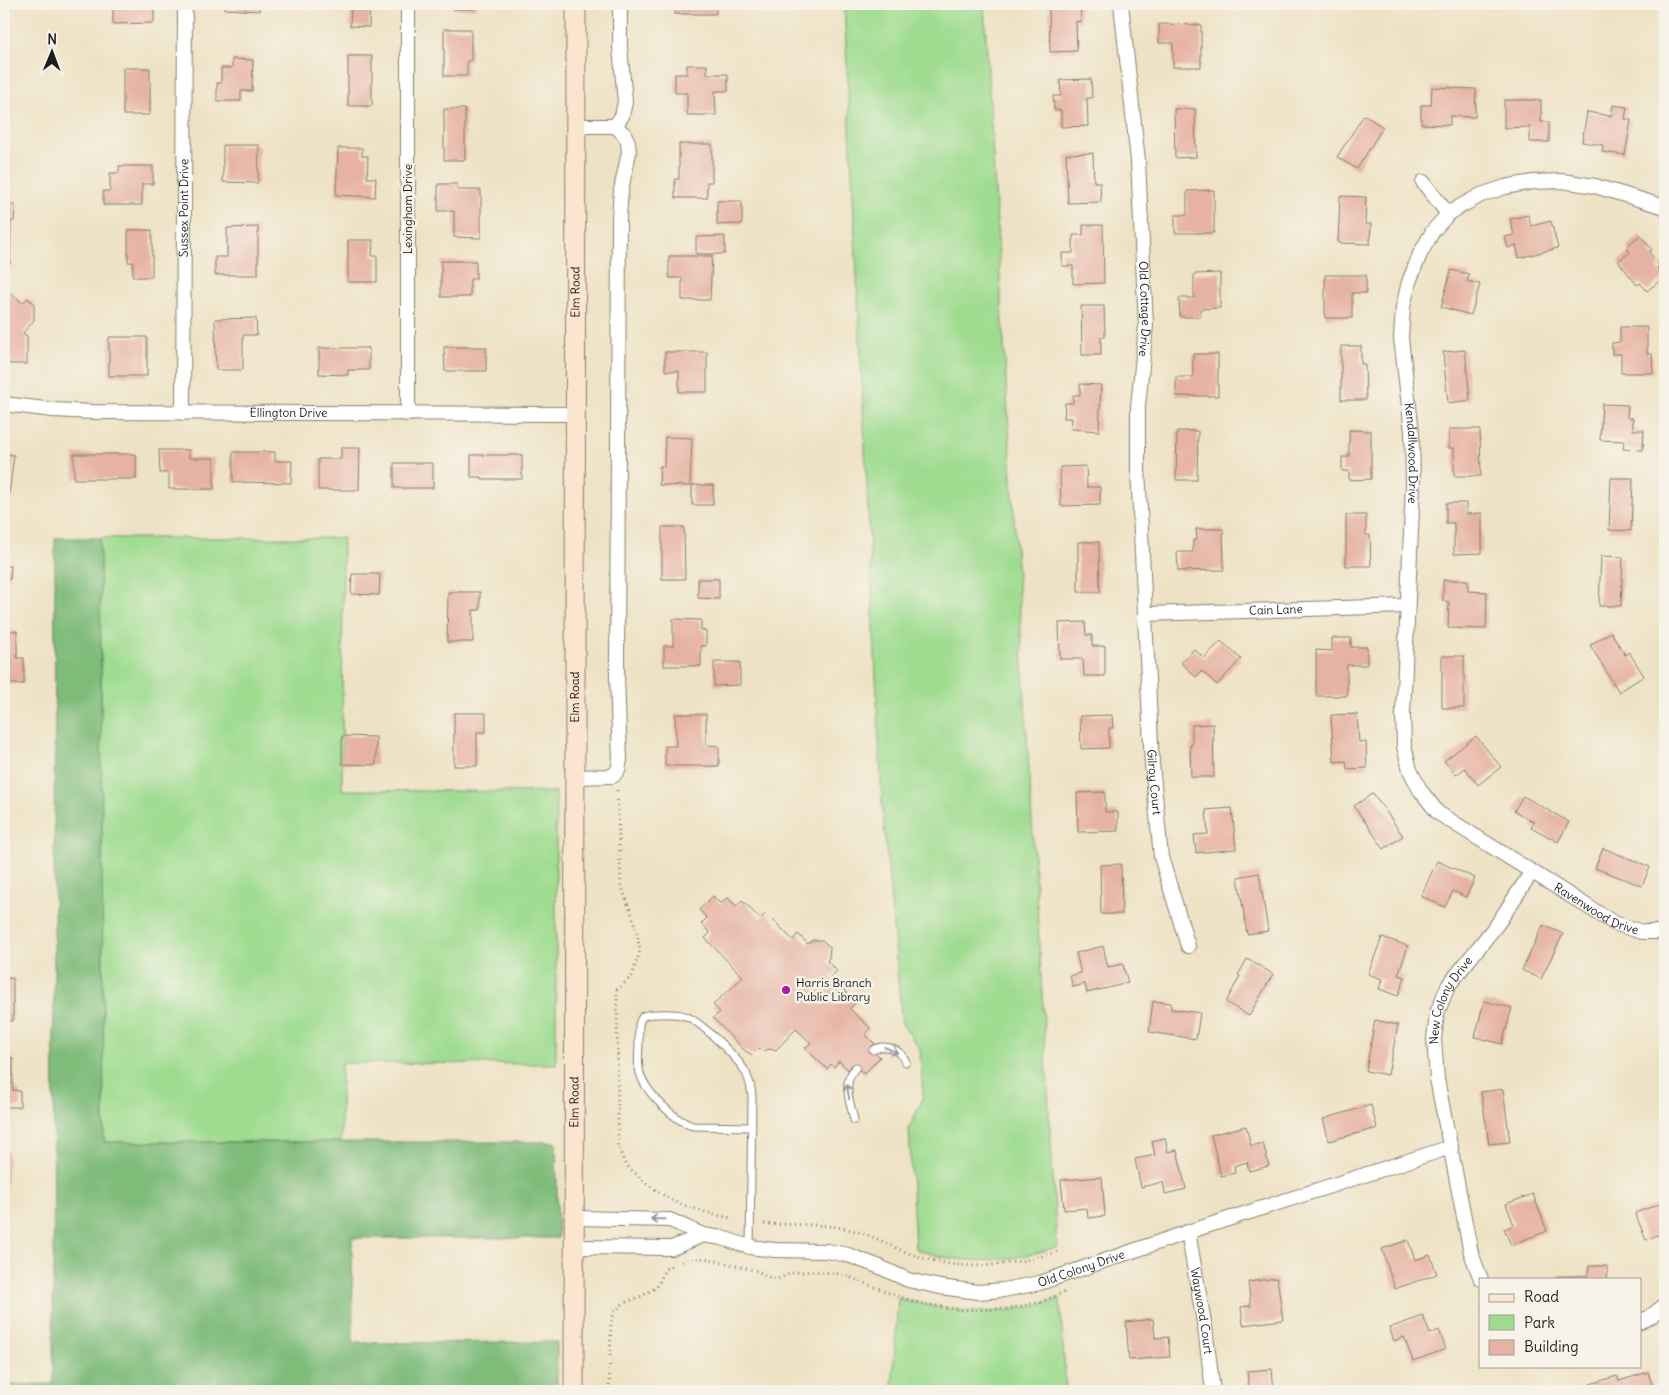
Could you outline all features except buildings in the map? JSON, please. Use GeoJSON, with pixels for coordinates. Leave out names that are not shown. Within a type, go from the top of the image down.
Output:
{"type":"FeatureCollection","features":[{"type":"Feature","properties":{"kind":"street","name":"Sussex Point Drive"},"geometry":{"type":"LineString","coordinates":[[183,413],[185,4]]}},
{"type":"Feature","properties":{"kind":"street","name":"Lexingham Drive"},"geometry":{"type":"LineString","coordinates":[[408,4],[408,414]]}},
{"type":"Feature","properties":{"kind":"street","name":"Elm Road"},"geometry":{"type":"LineString","coordinates":[[574,1391],[576,4]]}},
{"type":"Feature","properties":{"kind":"street"},"geometry":{"type":"LineString","coordinates":[[615,126],[622,116],[625,102],[620,47],[620,4]]}},
{"type":"Feature","properties":{"kind":"street","name":"Old Cottage Drive"},"geometry":{"type":"LineString","coordinates":[[1121,4],[1138,161],[1146,325],[1138,406],[1138,468],[1145,614]]}},
{"type":"Feature","properties":{"kind":"street"},"geometry":{"type":"LineString","coordinates":[[574,777],[613,776],[618,770],[620,760],[617,676],[619,218],[621,190],[629,152],[628,142],[624,134],[615,126],[576,126]]}},
{"type":"Feature","properties":{"kind":"street","name":"Kendallwood Drive"},"geometry":{"type":"LineString","coordinates":[[1531,873],[1438,813],[1420,790],[1410,770],[1404,746],[1402,714],[1413,484],[1412,432],[1401,338],[1403,307],[1409,282],[1420,254],[1433,231],[1448,214],[1481,195],[1505,187],[1533,182],[1562,181],[1595,186],[1665,207]]}},
{"type":"Feature","properties":{"kind":"street"},"geometry":{"type":"LineString","coordinates":[[1423,182],[1448,214]]}},
{"type":"Feature","properties":{"kind":"street","name":"Ellington Drive"},"geometry":{"type":"LineString","coordinates":[[4,404],[61,410],[183,413],[575,414]]}},
{"type":"Feature","properties":{"kind":"street","name":"Cain Lane"},"geometry":{"type":"LineString","coordinates":[[1145,614],[1407,606]]}},
{"type":"Feature","properties":{"kind":"street","name":"Gilroy Court"},"geometry":{"type":"LineString","coordinates":[[1145,614],[1152,764],[1161,857],[1188,946]]}},
{"type":"Feature","properties":{"kind":"street","name":"Ravenwood Drive"},"geometry":{"type":"LineString","coordinates":[[1531,873],[1614,924],[1642,932],[1665,932]]}},
{"type":"Feature","properties":{"kind":"street","name":"New Colony Drive"},"geometry":{"type":"LineString","coordinates":[[1481,1278],[1471,1253],[1437,1079],[1434,1039],[1437,1012],[1448,986],[1498,923],[1531,873]]}},
{"type":"Feature","properties":{"kind":"street","name":"Old Colony Drive"},"geometry":{"type":"LineString","coordinates":[[575,1218],[670,1220],[703,1235],[750,1246],[775,1250],[827,1251],[848,1255],[880,1266],[908,1280],[940,1287],[978,1292],[1004,1290],[1040,1283],[1188,1232],[1451,1148]]}},
{"type":"Feature","properties":{"kind":"street","name":"Waywood Court"},"geometry":{"type":"LineString","coordinates":[[1188,1232],[1205,1328],[1213,1391]]}},
{"type":"Feature","properties":{"kind":"street"},"geometry":{"type":"LineString","coordinates":[[575,1246],[672,1248],[703,1235]]}},
{"type":"Feature","properties":{"kind":"street"},"geometry":{"type":"LineString","coordinates":[[1642,1321],[1665,1305]]}},
{"type":"Feature","properties":{"kind":"lane"},"geometry":{"type":"LineString","coordinates":[[750,1246],[752,1128],[752,1089],[746,1072],[740,1063],[690,1018],[676,1015],[643,1016],[639,1023],[639,1067],[642,1080],[651,1093],[685,1124],[693,1126],[752,1128]]}},
{"type":"Feature","properties":{"kind":"lane"},"geometry":{"type":"LineString","coordinates":[[873,1050],[883,1046],[889,1047],[901,1055],[906,1062]]}},
{"type":"Feature","properties":{"kind":"lane"},"geometry":{"type":"LineString","coordinates":[[854,1120],[847,1084],[849,1075],[856,1067]]}},
{"type":"Feature","properties":{"kind":"path"},"geometry":{"type":"LineString","coordinates":[[764,1224],[830,1226],[878,1238],[907,1252],[933,1260],[961,1265],[990,1266],[1027,1260],[1057,1252]]}},
{"type":"Feature","properties":{"kind":"path"},"geometry":{"type":"LineString","coordinates":[[609,1391],[611,1322],[615,1311],[624,1303],[642,1296],[656,1286],[665,1270],[678,1261],[705,1258],[758,1271],[778,1279],[791,1273],[813,1271],[842,1274],[919,1303],[962,1310],[1006,1309],[1041,1302],[1065,1292]]}},
{"type":"Feature","properties":{"kind":"green space"},"geometry":{"type":"Polygon","coordinates":[[[844,4],[984,4],[1057,1247],[1004,1259],[969,1260],[951,1258],[915,1249],[909,1128],[923,1098],[920,1049],[902,1024],[882,803],[844,4]]]}},
{"type":"Feature","properties":{"kind":"green space"},"geometry":{"type":"Polygon","coordinates":[[[55,538],[100,538],[104,1142],[556,1142],[558,1238],[352,1238],[353,1343],[557,1342],[557,1391],[4,1391],[4,1385],[53,1384],[55,538]]]}},
{"type":"Feature","properties":{"kind":"green space"},"geometry":{"type":"Polygon","coordinates":[[[100,538],[343,538],[342,790],[556,792],[556,1064],[341,1063],[341,1142],[104,1142],[100,538]]]}},
{"type":"Feature","properties":{"kind":"green space"},"geometry":{"type":"Polygon","coordinates":[[[898,1298],[940,1308],[979,1312],[1018,1309],[1060,1298],[1066,1391],[892,1391],[898,1298]]]}},
{"type":"Feature","properties":{"kind":"place","name":"Harris Branch Public Library"},"geometry":{"type":"Point","coordinates":[786,990]}}]}
